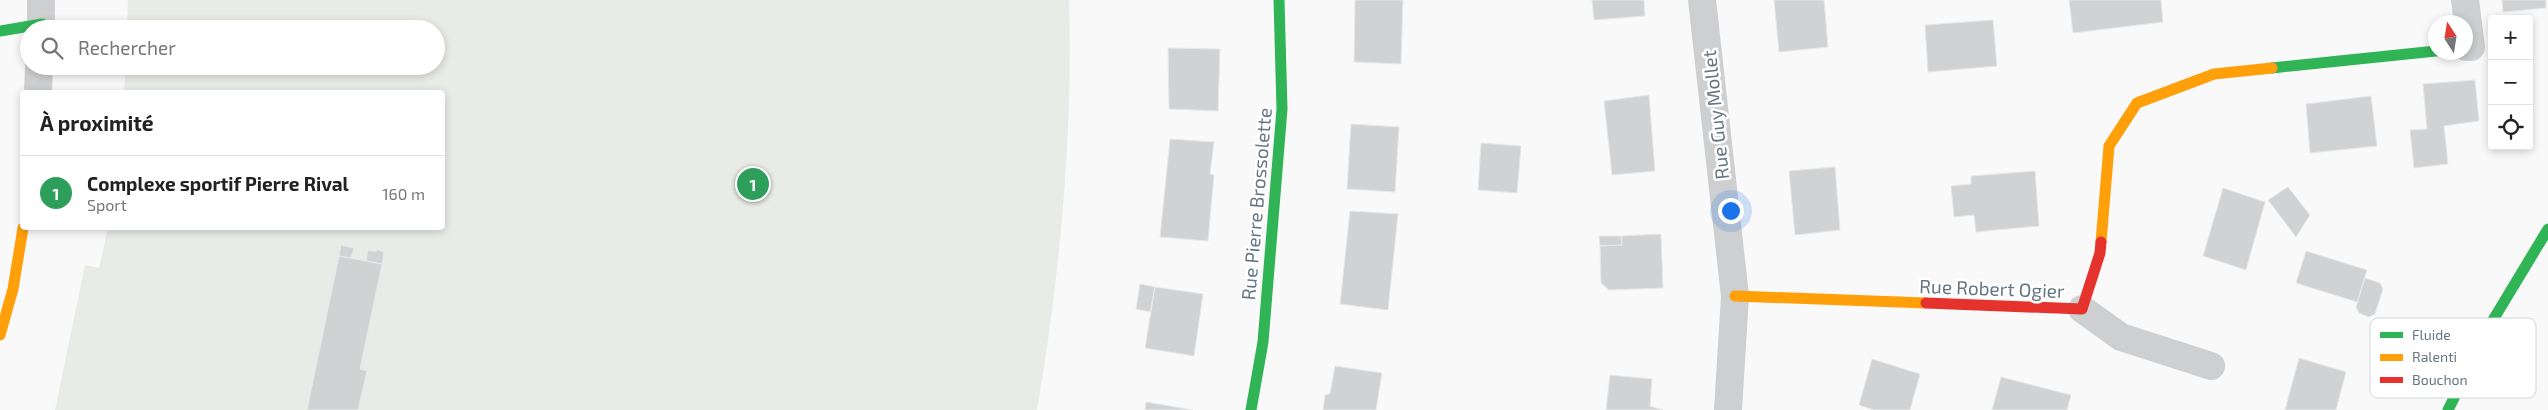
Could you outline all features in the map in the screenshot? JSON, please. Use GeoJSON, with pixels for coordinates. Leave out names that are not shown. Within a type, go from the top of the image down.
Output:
{"type":"FeatureCollection","features":[{"type":"Feature","properties":{"kind":"street","name":"Rue Pierre Brossolette"},"geometry":{"type":"LineString","coordinates":[[1251,410],[1262,342],[1282,109],[1279,0]]}},
{"type":"Feature","properties":{"kind":"street","name":"Rue Guy Mollet"},"geometry":{"type":"LineString","coordinates":[[1702,0],[1735,296],[1728,410]]}},
{"type":"Feature","properties":{"kind":"street"},"geometry":{"type":"LineString","coordinates":[[2466,0],[2468,15]]}},
{"type":"Feature","properties":{"kind":"street"},"geometry":{"type":"LineString","coordinates":[[0,31],[20,25]]}},
{"type":"Feature","properties":{"kind":"street","name":"Rue Robert Ogier"},"geometry":{"type":"LineString","coordinates":[[1735,296],[2082,309],[2100,253],[2109,146],[2137,103],[2214,74],[2428,52]]}},
{"type":"Feature","properties":{"kind":"street"},"geometry":{"type":"LineString","coordinates":[[38,90],[39,75]]}},
{"type":"Feature","properties":{"kind":"street"},"geometry":{"type":"LineString","coordinates":[[2494,318],[2548,229]]}},
{"type":"Feature","properties":{"kind":"street"},"geometry":{"type":"LineString","coordinates":[[0,335],[13,288],[22,230]]}},
{"type":"Feature","properties":{"kind":"street"},"geometry":{"type":"LineString","coordinates":[[2082,309],[2121,337],[2212,366]]}},
{"type":"Feature","properties":{"kind":"street"},"geometry":{"type":"LineString","coordinates":[[2448,410],[2454,398]]}},
{"type":"Feature","properties":{"kind":"shaded area"},"geometry":{"type":"Polygon","coordinates":[[[128,0],[1069,0],[1069,103],[1063,206],[1052,309],[1037,410],[55,410],[85,265],[99,268],[108,230],[445,230],[445,90],[124,90],[125,75],[445,75],[445,20],[127,20],[128,0]]]}},
{"type":"Feature","properties":{"kind":"building"},"geometry":{"type":"Polygon","coordinates":[[[1355,0],[1403,0],[1401,64],[1354,62],[1355,0]]]}},
{"type":"Feature","properties":{"kind":"building"},"geometry":{"type":"Polygon","coordinates":[[[1592,0],[1644,0],[1645,16],[1594,20],[1592,0]]]}},
{"type":"Feature","properties":{"kind":"building"},"geometry":{"type":"Polygon","coordinates":[[[1774,0],[1824,0],[1828,47],[1779,52],[1774,0]]]}},
{"type":"Feature","properties":{"kind":"building"},"geometry":{"type":"Polygon","coordinates":[[[2069,0],[2161,0],[2163,22],[2073,33],[2069,0]]]}},
{"type":"Feature","properties":{"kind":"building"},"geometry":{"type":"Polygon","coordinates":[[[2502,0],[2546,0],[2546,8],[2503,12],[2502,0]]]}},
{"type":"Feature","properties":{"kind":"building"},"geometry":{"type":"Polygon","coordinates":[[[1993,20],[1997,66],[1928,72],[1925,25],[1993,20]]]}},
{"type":"Feature","properties":{"kind":"building"},"geometry":{"type":"Polygon","coordinates":[[[1168,48],[1220,49],[1218,111],[1169,109],[1168,48]]]}},
{"type":"Feature","properties":{"kind":"building"},"geometry":{"type":"Polygon","coordinates":[[[2475,80],[2479,121],[2444,126],[2448,164],[2414,168],[2410,130],[2427,129],[2423,84],[2475,80]]]}},
{"type":"Feature","properties":{"kind":"building"},"geometry":{"type":"Polygon","coordinates":[[[1649,95],[1655,171],[1612,175],[1604,101],[1649,95]]]}},
{"type":"Feature","properties":{"kind":"building"},"geometry":{"type":"Polygon","coordinates":[[[2371,96],[2377,146],[2310,153],[2306,104],[2371,96]]]}},
{"type":"Feature","properties":{"kind":"building"},"geometry":{"type":"Polygon","coordinates":[[[1351,124],[1399,127],[1395,192],[1347,189],[1351,124]]]}},
{"type":"Feature","properties":{"kind":"building"},"geometry":{"type":"Polygon","coordinates":[[[1170,139],[1214,142],[1210,174],[1214,175],[1208,241],[1160,237],[1170,139]]]}},
{"type":"Feature","properties":{"kind":"building"},"geometry":{"type":"Polygon","coordinates":[[[1481,143],[1521,146],[1517,193],[1478,190],[1481,143]]]}},
{"type":"Feature","properties":{"kind":"building"},"geometry":{"type":"Polygon","coordinates":[[[1835,167],[1840,230],[1795,235],[1789,171],[1835,167]]]}},
{"type":"Feature","properties":{"kind":"building"},"geometry":{"type":"Polygon","coordinates":[[[2035,171],[2039,226],[1976,232],[1974,215],[1954,217],[1951,186],[1971,184],[1971,176],[2035,171]]]}},
{"type":"Feature","properties":{"kind":"building"},"geometry":{"type":"Polygon","coordinates":[[[2288,187],[2310,215],[2296,237],[2268,200],[2288,187]]]}},
{"type":"Feature","properties":{"kind":"building"},"geometry":{"type":"Polygon","coordinates":[[[2223,188],[2265,202],[2246,270],[2203,256],[2223,188]]]}},
{"type":"Feature","properties":{"kind":"building"},"geometry":{"type":"Polygon","coordinates":[[[1350,211],[1398,214],[1388,310],[1340,304],[1350,211]]]}},
{"type":"Feature","properties":{"kind":"building"},"geometry":{"type":"Polygon","coordinates":[[[1661,234],[1663,288],[1609,290],[1601,283],[1600,246],[1622,245],[1621,236],[1661,234]]]}},
{"type":"Feature","properties":{"kind":"building"},"geometry":{"type":"Polygon","coordinates":[[[1599,236],[1621,236],[1622,245],[1600,246],[1599,236]]]}},
{"type":"Feature","properties":{"kind":"building"},"geometry":{"type":"Polygon","coordinates":[[[341,245],[354,248],[351,258],[339,256],[341,245]]]}},
{"type":"Feature","properties":{"kind":"building"},"geometry":{"type":"Polygon","coordinates":[[[377,249],[384,252],[382,264],[366,261],[368,250],[376,252],[377,249]]]}},
{"type":"Feature","properties":{"kind":"building"},"geometry":{"type":"Polygon","coordinates":[[[2306,251],[2367,270],[2357,302],[2296,283],[2306,251]]]}},
{"type":"Feature","properties":{"kind":"building"},"geometry":{"type":"Polygon","coordinates":[[[339,256],[382,264],[360,369],[367,371],[358,410],[307,410],[339,256]]]}},
{"type":"Feature","properties":{"kind":"building"},"geometry":{"type":"Polygon","coordinates":[[[2365,278],[2380,283],[2383,289],[2375,314],[2369,317],[2359,313],[2356,307],[2365,278]]]}},
{"type":"Feature","properties":{"kind":"building"},"geometry":{"type":"Polygon","coordinates":[[[1140,284],[1155,287],[1150,312],[1136,309],[1140,284]]]}},
{"type":"Feature","properties":{"kind":"building"},"geometry":{"type":"Polygon","coordinates":[[[1155,287],[1203,294],[1194,356],[1145,348],[1155,287]]]}},
{"type":"Feature","properties":{"kind":"building"},"geometry":{"type":"Polygon","coordinates":[[[2299,358],[2346,372],[2336,410],[2285,410],[2299,358]]]}},
{"type":"Feature","properties":{"kind":"building"},"geometry":{"type":"Polygon","coordinates":[[[1872,359],[1920,374],[1910,410],[1874,410],[1859,405],[1872,359]]]}},
{"type":"Feature","properties":{"kind":"building"},"geometry":{"type":"Polygon","coordinates":[[[1335,366],[1382,373],[1376,410],[1323,410],[1325,395],[1330,394],[1335,366]]]}},
{"type":"Feature","properties":{"kind":"building"},"geometry":{"type":"Polygon","coordinates":[[[1610,375],[1652,379],[1650,406],[1663,410],[1606,410],[1610,375]]]}},
{"type":"Feature","properties":{"kind":"building"},"geometry":{"type":"Polygon","coordinates":[[[2001,377],[2071,395],[2067,410],[1992,410],[2001,377]]]}},
{"type":"Feature","properties":{"kind":"building"},"geometry":{"type":"Polygon","coordinates":[[[1146,402],[1193,410],[1145,410],[1146,402]]]}},
{"type":"Feature","properties":{"kind":"traffic: fast"},"geometry":{"type":"LineString","coordinates":[[1251,410],[1263,342],[1282,109],[1279,0]]}},
{"type":"Feature","properties":{"kind":"traffic: fast"},"geometry":{"type":"LineString","coordinates":[[0,31],[20,28]]}},
{"type":"Feature","properties":{"kind":"traffic: fast"},"geometry":{"type":"LineString","coordinates":[[2272,68],[2428,52]]}},
{"type":"Feature","properties":{"kind":"traffic: fast"},"geometry":{"type":"LineString","coordinates":[[2494,318],[2548,229]]}},
{"type":"Feature","properties":{"kind":"traffic: fast"},"geometry":{"type":"LineString","coordinates":[[2448,410],[2454,398]]}},
{"type":"Feature","properties":{"kind":"traffic: slow"},"geometry":{"type":"LineString","coordinates":[[2101,242],[2109,146],[2137,103],[2214,74],[2272,68]]}},
{"type":"Feature","properties":{"kind":"traffic: slow"},"geometry":{"type":"LineString","coordinates":[[0,335],[13,289],[23,230]]}},
{"type":"Feature","properties":{"kind":"traffic: slow"},"geometry":{"type":"LineString","coordinates":[[1735,296],[1926,303]]}},
{"type":"Feature","properties":{"kind":"traffic: jam"},"geometry":{"type":"LineString","coordinates":[[1926,303],[2082,309],[2100,253],[2101,242]]}},
{"type":"Feature","properties":{"kind":"place","name":"Complexe sportif Pierre Rival"},"geometry":{"type":"Point","coordinates":[753,184]}}]}
